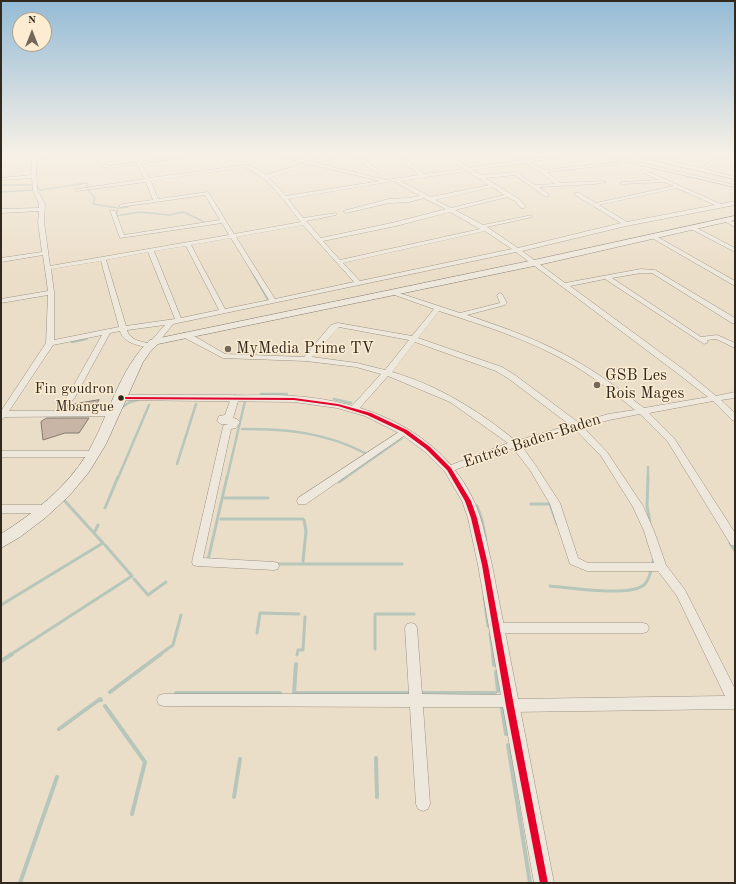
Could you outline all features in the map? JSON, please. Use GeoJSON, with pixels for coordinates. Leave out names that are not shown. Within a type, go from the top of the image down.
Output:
{"type":"FeatureCollection","features":[{"type":"Feature","properties":{"kind":"main road"},"geometry":{"type":"LineString","coordinates":[[1,542],[46,509],[72,485],[94,454],[138,361],[152,344],[186,335],[534,263],[735,218]]}},
{"type":"Feature","properties":{"kind":"street"},"geometry":{"type":"LineString","coordinates":[[2,416],[50,343],[51,292],[41,222],[41,200],[38,194]]}},
{"type":"Feature","properties":{"kind":"street"},"geometry":{"type":"LineString","coordinates":[[153,194],[156,201]]}},
{"type":"Feature","properties":{"kind":"street"},"geometry":{"type":"LineString","coordinates":[[122,206],[198,194]]}},
{"type":"Feature","properties":{"kind":"street"},"geometry":{"type":"LineString","coordinates":[[207,194],[273,300]]}},
{"type":"Feature","properties":{"kind":"street"},"geometry":{"type":"LineString","coordinates":[[282,194],[303,222],[357,282]]}},
{"type":"Feature","properties":{"kind":"street"},"geometry":{"type":"LineString","coordinates":[[285,198],[307,194]]}},
{"type":"Feature","properties":{"kind":"street"},"geometry":{"type":"LineString","coordinates":[[421,194],[484,228],[517,250],[715,399],[735,418]]}},
{"type":"Feature","properties":{"kind":"street"},"geometry":{"type":"LineString","coordinates":[[346,211],[389,201],[428,198],[448,194]]}},
{"type":"Feature","properties":{"kind":"street"},"geometry":{"type":"LineString","coordinates":[[577,194],[626,224]]}},
{"type":"Feature","properties":{"kind":"street"},"geometry":{"type":"LineString","coordinates":[[594,205],[644,194]]}},
{"type":"Feature","properties":{"kind":"street"},"geometry":{"type":"LineString","coordinates":[[694,194],[721,206]]}},
{"type":"Feature","properties":{"kind":"street"},"geometry":{"type":"LineString","coordinates":[[320,240],[389,226],[508,195],[515,199],[523,207]]}},
{"type":"Feature","properties":{"kind":"street"},"geometry":{"type":"LineString","coordinates":[[50,343],[122,329],[170,323],[357,282],[517,250],[626,224],[735,203]]}},
{"type":"Feature","properties":{"kind":"street"},"geometry":{"type":"LineString","coordinates":[[1,212],[42,209]]}},
{"type":"Feature","properties":{"kind":"street"},"geometry":{"type":"LineString","coordinates":[[112,211],[122,237],[224,221]]}},
{"type":"Feature","properties":{"kind":"street"},"geometry":{"type":"LineString","coordinates":[[48,268],[232,236],[303,222],[334,214]]}},
{"type":"Feature","properties":{"kind":"street"},"geometry":{"type":"LineString","coordinates":[[339,262],[530,216]]}},
{"type":"Feature","properties":{"kind":"street"},"geometry":{"type":"LineString","coordinates":[[726,220],[735,224]]}},
{"type":"Feature","properties":{"kind":"street"},"geometry":{"type":"LineString","coordinates":[[693,228],[735,250]]}},
{"type":"Feature","properties":{"kind":"street"},"geometry":{"type":"LineString","coordinates":[[654,237],[735,284]]}},
{"type":"Feature","properties":{"kind":"street"},"geometry":{"type":"LineString","coordinates":[[188,244],[223,311]]}},
{"type":"Feature","properties":{"kind":"street"},"geometry":{"type":"LineString","coordinates":[[150,250],[179,321]]}},
{"type":"Feature","properties":{"kind":"street"},"geometry":{"type":"LineString","coordinates":[[1,260],[46,253]]}},
{"type":"Feature","properties":{"kind":"street"},"geometry":{"type":"LineString","coordinates":[[103,258],[125,336],[132,341],[152,344],[170,323]]}},
{"type":"Feature","properties":{"kind":"street"},"geometry":{"type":"LineString","coordinates":[[564,286],[640,271],[653,271],[735,321]]}},
{"type":"Feature","properties":{"kind":"street"},"geometry":{"type":"LineString","coordinates":[[608,278],[702,340],[717,337],[735,346]]}},
{"type":"Feature","properties":{"kind":"street"},"geometry":{"type":"LineString","coordinates":[[1,301],[51,292]]}},
{"type":"Feature","properties":{"kind":"street"},"geometry":{"type":"LineString","coordinates":[[391,292],[512,333],[562,356],[609,385],[642,411],[671,440],[735,542]]}},
{"type":"Feature","properties":{"kind":"street"},"geometry":{"type":"LineString","coordinates":[[461,315],[503,304],[504,303],[500,295]]}},
{"type":"Feature","properties":{"kind":"street"},"geometry":{"type":"LineString","coordinates":[[354,409],[387,372],[438,308]]}},
{"type":"Feature","properties":{"kind":"street"},"geometry":{"type":"LineString","coordinates":[[164,700],[416,700],[510,703],[735,702],[681,593],[661,567],[649,531],[638,506],[604,454],[576,425],[499,369],[414,339],[338,325],[334,327],[306,359]]}},
{"type":"Feature","properties":{"kind":"street"},"geometry":{"type":"LineString","coordinates":[[70,399],[107,332]]}},
{"type":"Feature","properties":{"kind":"street"},"geometry":{"type":"LineString","coordinates":[[186,335],[223,356],[306,359],[357,365],[387,372],[453,400],[496,429],[514,444],[533,468],[555,503],[574,561],[587,567],[661,567]]}},
{"type":"Feature","properties":{"kind":"street","name":"Entrée Baden-Baden"},"geometry":{"type":"LineString","coordinates":[[449,469],[514,444],[576,425],[608,417],[735,396]]}},
{"type":"Feature","properties":{"kind":"street"},"geometry":{"type":"LineString","coordinates":[[121,398],[236,398],[308,400],[354,409],[405,431],[428,448],[449,469],[465,496],[474,518],[485,565],[544,883]]}},
{"type":"Feature","properties":{"kind":"street"},"geometry":{"type":"LineString","coordinates":[[236,398],[229,417],[222,418],[221,421],[236,422],[234,426],[227,427],[197,562],[274,566]]}},
{"type":"Feature","properties":{"kind":"street"},"geometry":{"type":"LineString","coordinates":[[2,416],[114,414]]}},
{"type":"Feature","properties":{"kind":"street"},"geometry":{"type":"LineString","coordinates":[[302,501],[405,431]]}},
{"type":"Feature","properties":{"kind":"street"},"geometry":{"type":"LineString","coordinates":[[1,454],[94,454]]}},
{"type":"Feature","properties":{"kind":"street"},"geometry":{"type":"LineString","coordinates":[[1,509],[46,509]]}},
{"type":"Feature","properties":{"kind":"street"},"geometry":{"type":"LineString","coordinates":[[411,628],[423,804]]}},
{"type":"Feature","properties":{"kind":"street"},"geometry":{"type":"LineString","coordinates":[[497,628],[643,628]]}},
{"type":"Feature","properties":{"kind":"building"},"geometry":{"type":"Polygon","coordinates":[[[99,400],[93,410],[58,410],[63,406],[99,400]]]}},
{"type":"Feature","properties":{"kind":"building"},"geometry":{"type":"Polygon","coordinates":[[[47,418],[89,418],[79,433],[65,433],[43,440],[41,422],[47,418]]]}},
{"type":"Feature","properties":{"kind":"waterway"},"geometry":{"type":"LineString","coordinates":[[92,194],[95,198],[93,204],[118,208],[116,216],[139,212],[169,215],[184,212],[206,223]]}},
{"type":"Feature","properties":{"kind":"waterway"},"geometry":{"type":"LineString","coordinates":[[120,208],[128,207]]}},
{"type":"Feature","properties":{"kind":"waterway"},"geometry":{"type":"LineString","coordinates":[[251,270],[268,300]]}},
{"type":"Feature","properties":{"kind":"waterway"},"geometry":{"type":"LineString","coordinates":[[72,342],[87,339]]}},
{"type":"Feature","properties":{"kind":"waterway"},"geometry":{"type":"LineString","coordinates":[[261,394],[287,394]]}},
{"type":"Feature","properties":{"kind":"waterway"},"geometry":{"type":"LineString","coordinates":[[334,399],[351,403]]}},
{"type":"Feature","properties":{"kind":"waterway"},"geometry":{"type":"LineString","coordinates":[[121,408],[130,402],[138,400]]}},
{"type":"Feature","properties":{"kind":"waterway"},"geometry":{"type":"LineString","coordinates":[[227,478],[245,401]]}},
{"type":"Feature","properties":{"kind":"waterway"},"geometry":{"type":"LineString","coordinates":[[177,464],[196,404]]}},
{"type":"Feature","properties":{"kind":"waterway"},"geometry":{"type":"LineString","coordinates":[[118,478],[149,405]]}},
{"type":"Feature","properties":{"kind":"waterway"},"geometry":{"type":"LineString","coordinates":[[242,429],[305,433],[335,440],[365,453]]}},
{"type":"Feature","properties":{"kind":"waterway"},"geometry":{"type":"LineString","coordinates":[[345,478],[402,438]]}},
{"type":"Feature","properties":{"kind":"waterway"},"geometry":{"type":"LineString","coordinates":[[648,467],[648,477]]}},
{"type":"Feature","properties":{"kind":"waterway"},"geometry":{"type":"LineString","coordinates":[[105,508],[118,477]]}},
{"type":"Feature","properties":{"kind":"waterway"},"geometry":{"type":"LineString","coordinates":[[208,560],[227,477]]}},
{"type":"Feature","properties":{"kind":"waterway"},"geometry":{"type":"LineString","coordinates":[[339,482],[346,477]]}},
{"type":"Feature","properties":{"kind":"waterway"},"geometry":{"type":"LineString","coordinates":[[648,477],[647,506],[650,521]]}},
{"type":"Feature","properties":{"kind":"waterway"},"geometry":{"type":"LineString","coordinates":[[225,498],[268,498]]}},
{"type":"Feature","properties":{"kind":"waterway"},"geometry":{"type":"LineString","coordinates":[[1,605],[103,543],[63,499]]}},
{"type":"Feature","properties":{"kind":"waterway"},"geometry":{"type":"LineString","coordinates":[[531,504],[550,504],[557,524]]}},
{"type":"Feature","properties":{"kind":"waterway"},"geometry":{"type":"LineString","coordinates":[[477,506],[482,520],[486,540]]}},
{"type":"Feature","properties":{"kind":"waterway"},"geometry":{"type":"LineString","coordinates":[[221,519],[303,519]]}},
{"type":"Feature","properties":{"kind":"waterway"},"geometry":{"type":"LineString","coordinates":[[303,561],[306,531],[304,520]]}},
{"type":"Feature","properties":{"kind":"waterway"},"geometry":{"type":"LineString","coordinates":[[94,533],[98,525]]}},
{"type":"Feature","properties":{"kind":"waterway"},"geometry":{"type":"LineString","coordinates":[[730,543],[735,551]]}},
{"type":"Feature","properties":{"kind":"waterway"},"geometry":{"type":"LineString","coordinates":[[10,655],[132,576],[105,545]]}},
{"type":"Feature","properties":{"kind":"waterway"},"geometry":{"type":"LineString","coordinates":[[550,586],[599,591],[637,589],[644,585],[648,580],[654,559]]}},
{"type":"Feature","properties":{"kind":"waterway"},"geometry":{"type":"LineString","coordinates":[[277,564],[402,564]]}},
{"type":"Feature","properties":{"kind":"waterway"},"geometry":{"type":"LineString","coordinates":[[134,579],[148,595],[166,582]]}},
{"type":"Feature","properties":{"kind":"waterway"},"geometry":{"type":"LineString","coordinates":[[484,597],[488,626]]}},
{"type":"Feature","properties":{"kind":"waterway"},"geometry":{"type":"LineString","coordinates":[[257,633],[260,613],[299,614]]}},
{"type":"Feature","properties":{"kind":"waterway"},"geometry":{"type":"LineString","coordinates":[[375,649],[375,614],[414,614]]}},
{"type":"Feature","properties":{"kind":"waterway"},"geometry":{"type":"LineString","coordinates":[[159,655],[173,645],[181,615]]}},
{"type":"Feature","properties":{"kind":"waterway"},"geometry":{"type":"LineString","coordinates":[[297,655],[298,650],[303,650],[305,617]]}},
{"type":"Feature","properties":{"kind":"waterway"},"geometry":{"type":"LineString","coordinates":[[490,634],[493,655]]}},
{"type":"Feature","properties":{"kind":"waterway"},"geometry":{"type":"LineString","coordinates":[[1,661],[12,654]]}},
{"type":"Feature","properties":{"kind":"waterway"},"geometry":{"type":"LineString","coordinates":[[110,692],[161,654]]}},
{"type":"Feature","properties":{"kind":"waterway"},"geometry":{"type":"LineString","coordinates":[[493,654],[494,665]]}},
{"type":"Feature","properties":{"kind":"waterway"},"geometry":{"type":"LineString","coordinates":[[296,664],[294,693],[409,693]]}},
{"type":"Feature","properties":{"kind":"waterway"},"geometry":{"type":"LineString","coordinates":[[496,672],[498,691]]}},
{"type":"Feature","properties":{"kind":"waterway"},"geometry":{"type":"LineString","coordinates":[[176,693],[280,693]]}},
{"type":"Feature","properties":{"kind":"waterway"},"geometry":{"type":"LineString","coordinates":[[420,693],[495,693]]}},
{"type":"Feature","properties":{"kind":"waterway"},"geometry":{"type":"LineString","coordinates":[[59,729],[100,699],[101,700]]}},
{"type":"Feature","properties":{"kind":"waterway"},"geometry":{"type":"LineString","coordinates":[[105,706],[145,762],[132,814]]}},
{"type":"Feature","properties":{"kind":"waterway"},"geometry":{"type":"LineString","coordinates":[[502,708],[506,734]]}},
{"type":"Feature","properties":{"kind":"waterway"},"geometry":{"type":"LineString","coordinates":[[508,745],[530,883]]}},
{"type":"Feature","properties":{"kind":"waterway"},"geometry":{"type":"LineString","coordinates":[[376,758],[377,797]]}},
{"type":"Feature","properties":{"kind":"waterway"},"geometry":{"type":"LineString","coordinates":[[234,797],[240,759]]}},
{"type":"Feature","properties":{"kind":"waterway"},"geometry":{"type":"LineString","coordinates":[[20,883],[57,777]]}},
{"type":"Feature","properties":{"kind":"transit line"},"geometry":{"type":"LineString","coordinates":[[121,398],[294,399],[338,405],[369,414],[405,431],[428,448],[449,469],[468,501],[474,518],[485,565],[544,883]]}},
{"type":"Feature","properties":{"kind":"place","name":"MyMedia Prime TV"},"geometry":{"type":"Point","coordinates":[228,349]}},
{"type":"Feature","properties":{"kind":"place","name":"GSB Les Rois Mages"},"geometry":{"type":"Point","coordinates":[597,385]}},
{"type":"Feature","properties":{"kind":"place","name":"Fin goudron Mbangue"},"geometry":{"type":"Point","coordinates":[121,398]}}]}
